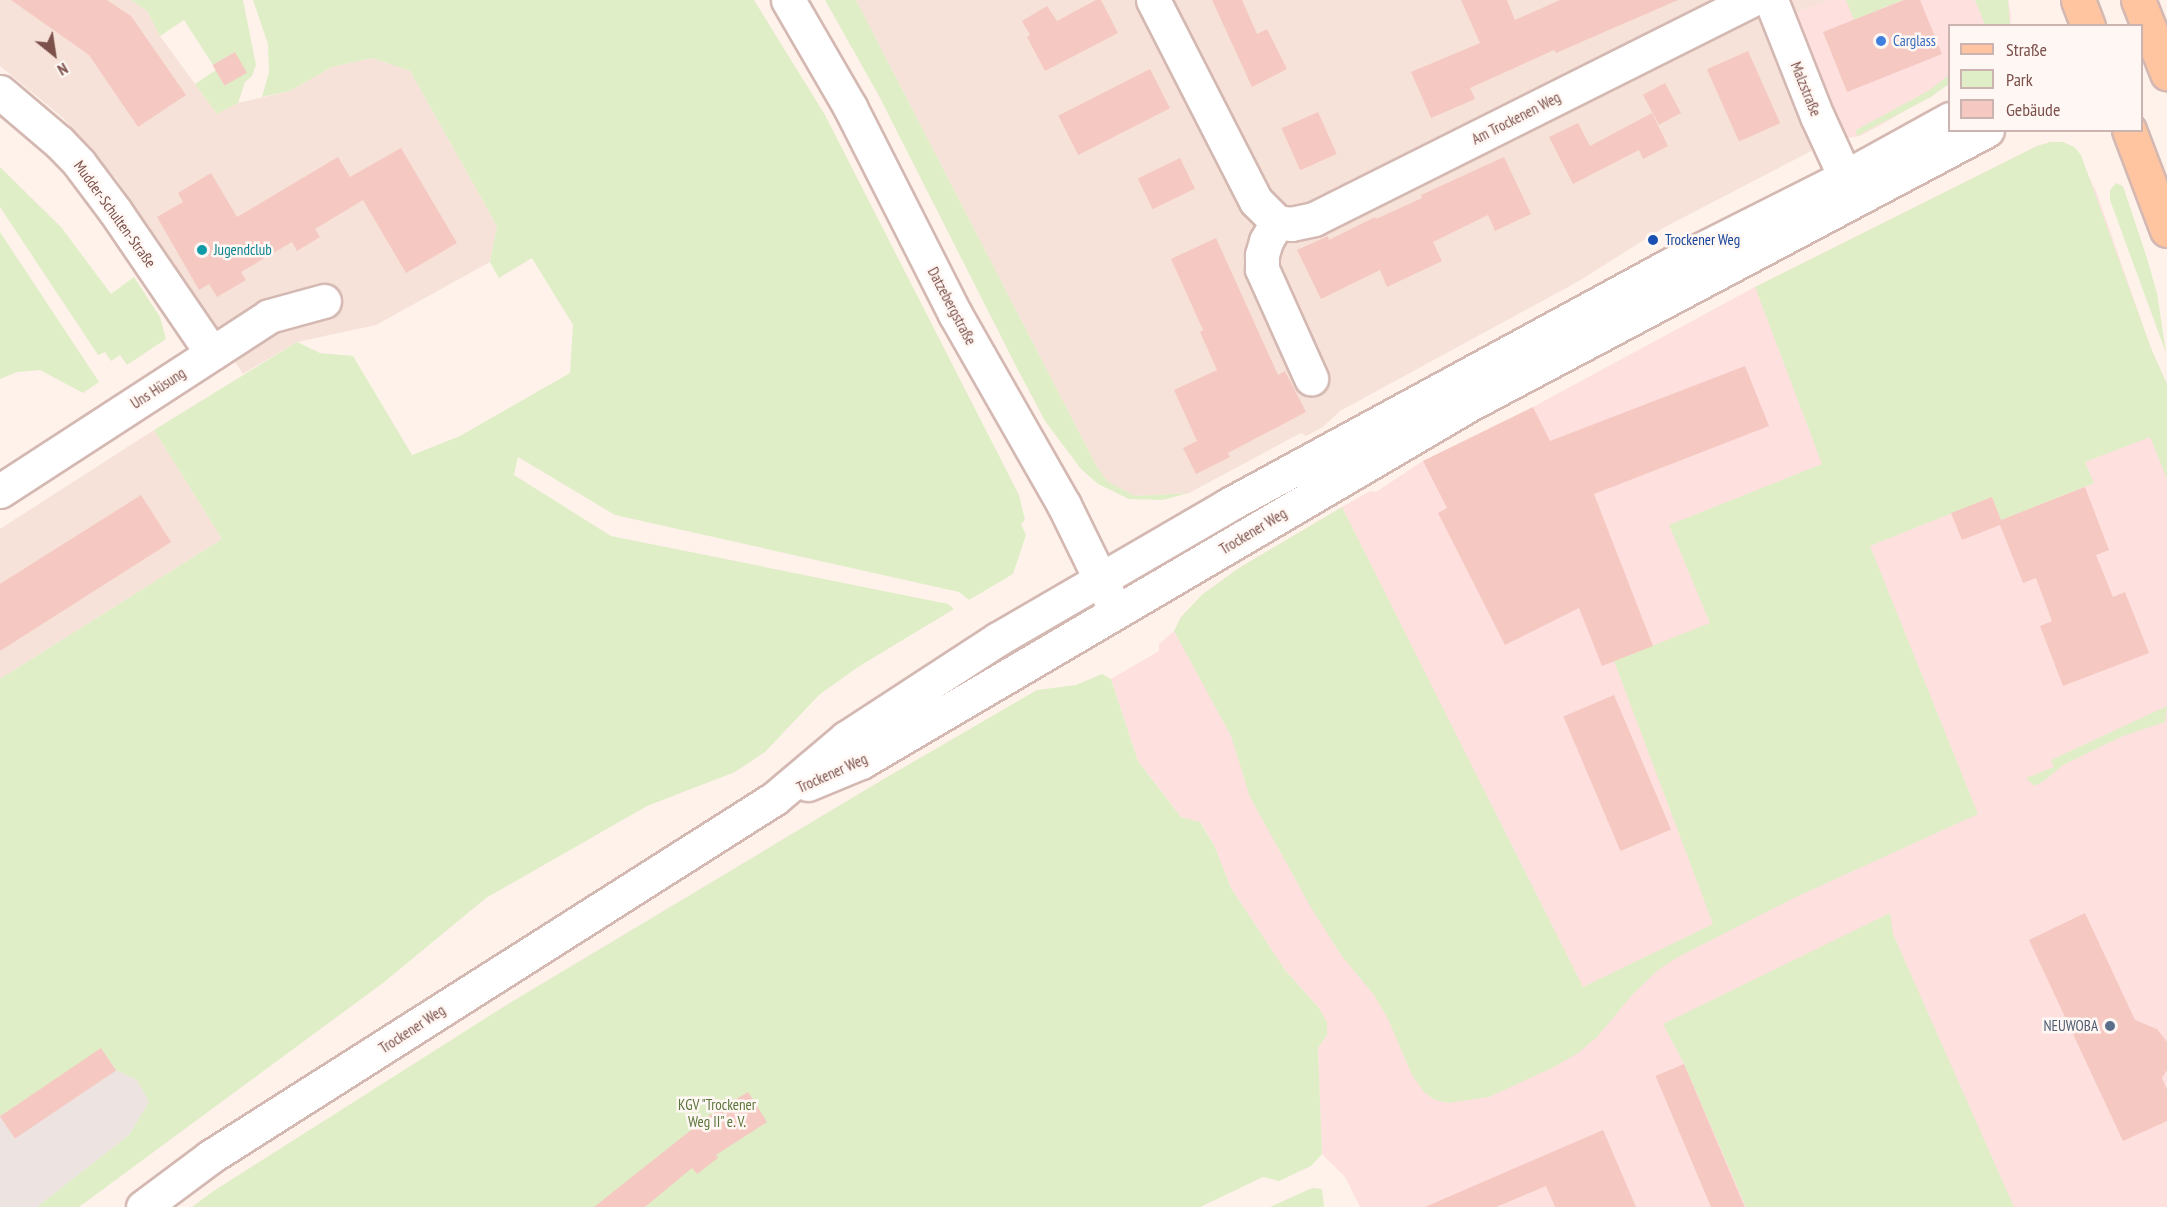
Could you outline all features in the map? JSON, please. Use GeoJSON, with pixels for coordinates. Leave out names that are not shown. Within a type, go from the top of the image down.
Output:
{"type":"FeatureCollection","features":[{"type":"Feature","properties":{"kind":"main road"},"geometry":{"type":"LineString","coordinates":[[2078,0],[2087,24]]}},
{"type":"Feature","properties":{"kind":"main road"},"geometry":{"type":"LineString","coordinates":[[2138,0],[2155,51]]}},
{"type":"Feature","properties":{"kind":"main road"},"geometry":{"type":"LineString","coordinates":[[2130,132],[2167,230]]}},
{"type":"Feature","properties":{"kind":"street","name":"Datzebergstraße"},"geometry":{"type":"LineString","coordinates":[[788,0],[850,107],[955,314],[1064,505],[1116,611]]}},
{"type":"Feature","properties":{"kind":"street"},"geometry":{"type":"LineString","coordinates":[[1153,0],[1256,201],[1277,222],[1266,241],[1262,255],[1262,269],[1311,378]]}},
{"type":"Feature","properties":{"kind":"street","name":"Am Trockenen Weg"},"geometry":{"type":"LineString","coordinates":[[1277,222],[1291,224],[1314,219],[1751,0]]}},
{"type":"Feature","properties":{"kind":"street","name":"Malzstraße"},"geometry":{"type":"LineString","coordinates":[[1771,0],[1817,116],[1845,177]]}},
{"type":"Feature","properties":{"kind":"street","name":"Mudder-Schulten-Straße"},"geometry":{"type":"LineString","coordinates":[[0,92],[59,142],[78,163],[115,211],[212,353]]}},
{"type":"Feature","properties":{"kind":"street","name":"Trockener Weg"},"geometry":{"type":"LineString","coordinates":[[143,1207],[210,1157],[775,798],[846,738],[998,639],[1228,505],[1670,266],[1845,177],[1948,120]]}},
{"type":"Feature","properties":{"kind":"street","name":"Trockener Weg"},"geometry":{"type":"LineString","coordinates":[[775,798],[861,762],[1470,404],[1983,132]]}},
{"type":"Feature","properties":{"kind":"street","name":"Uns Hüsung"},"geometry":{"type":"LineString","coordinates":[[0,491],[269,316],[324,301]]}},
{"type":"Feature","properties":{"kind":"shaded area"},"geometry":{"type":"Polygon","coordinates":[[[0,0],[131,0],[147,11],[160,36],[217,114],[238,103],[290,91],[332,67],[372,58],[410,71],[497,226],[490,262],[376,325],[297,342],[243,374],[117,180],[63,118],[0,66],[0,0]]]}},
{"type":"Feature","properties":{"kind":"shaded area"},"geometry":{"type":"Polygon","coordinates":[[[856,0],[1830,0],[1796,13],[1827,101],[1815,149],[1663,228],[1579,281],[1340,411],[1323,427],[1306,436],[1301,433],[1189,493],[1135,496],[1107,482],[1097,467],[856,0]]]}},
{"type":"Feature","properties":{"kind":"shaded area"},"geometry":{"type":"Polygon","coordinates":[[[1830,0],[2008,0],[2011,16],[2010,24],[1948,24],[1948,85],[1860,136],[1841,139],[1796,13],[1830,0]]]}},
{"type":"Feature","properties":{"kind":"shaded area"},"geometry":{"type":"Polygon","coordinates":[[[2051,142],[2063,142],[2074,147],[2096,191],[2152,351],[2167,384],[2167,1207],[1360,1207],[1345,1177],[1322,1154],[1318,1048],[1327,1035],[1319,1008],[1285,970],[1231,888],[1214,845],[1201,823],[1181,817],[1138,761],[1111,679],[1159,651],[1159,644],[1174,631],[1181,617],[1203,594],[1239,568],[1370,491],[1376,492],[1423,461],[1533,407],[1755,287],[2037,146],[2051,142]]]}},
{"type":"Feature","properties":{"kind":"shaded area"},"geometry":{"type":"Polygon","coordinates":[[[154,430],[222,539],[0,679],[0,529],[154,430]]]}},
{"type":"Feature","properties":{"kind":"shaded area"},"geometry":{"type":"Polygon","coordinates":[[[101,1048],[116,1070],[137,1080],[150,1101],[129,1135],[37,1207],[0,1207],[0,1116],[101,1048]]]}},
{"type":"Feature","properties":{"kind":"green space"},"geometry":{"type":"Polygon","coordinates":[[[131,0],[243,0],[256,65],[252,76],[245,82],[238,103],[217,114],[195,84],[216,70],[225,86],[235,52],[213,65],[184,20],[160,36],[147,11],[131,0]]]}},
{"type":"Feature","properties":{"kind":"green space"},"geometry":{"type":"Polygon","coordinates":[[[253,0],[754,0],[825,115],[1019,495],[1025,520],[1021,524],[1026,535],[1013,574],[969,600],[959,592],[615,515],[518,457],[514,475],[611,536],[948,604],[954,609],[858,667],[819,695],[765,752],[735,772],[647,806],[486,898],[383,983],[79,1207],[37,1207],[129,1135],[149,1102],[137,1080],[116,1070],[101,1049],[0,1116],[0,679],[222,539],[154,430],[297,342],[320,353],[353,356],[412,455],[460,436],[570,373],[573,325],[532,258],[499,278],[490,262],[497,226],[410,71],[372,58],[332,67],[290,91],[262,97],[269,72],[268,44],[253,0]]]}},
{"type":"Feature","properties":{"kind":"green space"},"geometry":{"type":"Polygon","coordinates":[[[825,0],[856,0],[1097,467],[1107,481],[1135,496],[1189,493],[1163,500],[1129,499],[1098,484],[1081,469],[1045,421],[879,96],[825,0]]]}},
{"type":"Feature","properties":{"kind":"green space"},"geometry":{"type":"Polygon","coordinates":[[[1846,0],[1903,0],[1854,20],[1846,0]]]}},
{"type":"Feature","properties":{"kind":"green space"},"geometry":{"type":"Polygon","coordinates":[[[1975,0],[2008,0],[2010,24],[1985,24],[1975,0]]]}},
{"type":"Feature","properties":{"kind":"green space"},"geometry":{"type":"Polygon","coordinates":[[[1948,76],[1948,85],[1931,97],[1857,136],[1856,130],[1928,91],[1948,76]]]}},
{"type":"Feature","properties":{"kind":"green space"},"geometry":{"type":"Polygon","coordinates":[[[2051,142],[2063,142],[2074,147],[2081,155],[2152,351],[2167,384],[2167,479],[2150,437],[2085,462],[2094,483],[2001,520],[1992,497],[1870,546],[1978,814],[1794,898],[1678,957],[1658,970],[1633,994],[1597,1037],[1578,1053],[1554,1067],[1489,1097],[1448,1103],[1435,1100],[1424,1092],[1412,1075],[1388,1019],[1374,995],[1341,955],[1310,906],[1250,797],[1231,736],[1174,631],[1181,617],[1203,594],[1239,568],[1342,507],[1583,987],[1713,924],[1614,661],[1710,623],[1669,525],[1822,464],[1755,287],[2037,146],[2051,142]]]}},
{"type":"Feature","properties":{"kind":"green space"},"geometry":{"type":"Polygon","coordinates":[[[0,167],[61,227],[111,294],[134,277],[160,317],[166,339],[127,365],[120,355],[111,361],[105,352],[98,355],[0,207],[0,167]]]}},
{"type":"Feature","properties":{"kind":"green space"},"geometry":{"type":"Polygon","coordinates":[[[2116,183],[2123,186],[2146,255],[2157,293],[2166,353],[2110,200],[2110,190],[2116,183]]]}},
{"type":"Feature","properties":{"kind":"green space"},"geometry":{"type":"Polygon","coordinates":[[[0,232],[99,382],[83,393],[40,370],[17,372],[0,379],[0,232]]]}},
{"type":"Feature","properties":{"kind":"green space","name":"KGV \"Trockener Weg II\" e. V."},"geometry":{"type":"Polygon","coordinates":[[[1102,674],[1111,679],[1138,761],[1181,817],[1200,822],[1214,845],[1231,888],[1285,970],[1319,1008],[1327,1022],[1327,1035],[1318,1048],[1322,1154],[1311,1166],[1279,1181],[1263,1177],[1200,1207],[192,1207],[212,1192],[508,1004],[882,780],[1037,690],[1076,685],[1102,674]]]}},
{"type":"Feature","properties":{"kind":"green space"},"geometry":{"type":"Polygon","coordinates":[[[2167,706],[2165,722],[2123,736],[2063,765],[2044,781],[2034,786],[2026,778],[2054,767],[2051,760],[2167,706]]]}},
{"type":"Feature","properties":{"kind":"green space"},"geometry":{"type":"Polygon","coordinates":[[[1890,913],[1893,934],[2014,1207],[1746,1207],[1684,1064],[1663,1024],[1890,913]]]}},
{"type":"Feature","properties":{"kind":"green space"},"geometry":{"type":"Polygon","coordinates":[[[1312,1188],[1322,1189],[1324,1207],[1270,1207],[1312,1188]]]}},
{"type":"Feature","properties":{"kind":"building"},"geometry":{"type":"Polygon","coordinates":[[[11,0],[107,0],[131,16],[186,95],[138,127],[89,55],[11,0]]]}},
{"type":"Feature","properties":{"kind":"building"},"geometry":{"type":"Polygon","coordinates":[[[1096,0],[1101,0],[1118,33],[1045,71],[1027,37],[1030,35],[1022,21],[1047,6],[1057,21],[1096,0]]]}},
{"type":"Feature","properties":{"kind":"building"},"geometry":{"type":"Polygon","coordinates":[[[1212,0],[1242,0],[1257,34],[1267,29],[1287,69],[1252,87],[1212,0]]]}},
{"type":"Feature","properties":{"kind":"building"},"geometry":{"type":"Polygon","coordinates":[[[1461,0],[1507,0],[1515,20],[1560,0],[1678,0],[1556,53],[1554,50],[1470,88],[1475,99],[1431,118],[1411,72],[1480,43],[1461,0]]]}},
{"type":"Feature","properties":{"kind":"building","name":"Carglass"},"geometry":{"type":"Polygon","coordinates":[[[1904,0],[1920,0],[1942,54],[1847,92],[1823,32],[1904,0]]]}},
{"type":"Feature","properties":{"kind":"building"},"geometry":{"type":"Polygon","coordinates":[[[1748,51],[1780,123],[1739,141],[1707,69],[1748,51]]]}},
{"type":"Feature","properties":{"kind":"building"},"geometry":{"type":"Polygon","coordinates":[[[235,52],[247,73],[224,86],[212,65],[235,52]]]}},
{"type":"Feature","properties":{"kind":"building"},"geometry":{"type":"Polygon","coordinates":[[[1150,69],[1170,108],[1078,155],[1058,116],[1150,69]]]}},
{"type":"Feature","properties":{"kind":"building"},"geometry":{"type":"Polygon","coordinates":[[[1665,83],[1681,113],[1659,125],[1643,95],[1665,83]]]}},
{"type":"Feature","properties":{"kind":"building"},"geometry":{"type":"Polygon","coordinates":[[[1318,112],[1337,154],[1300,170],[1281,128],[1318,112]]]}},
{"type":"Feature","properties":{"kind":"building"},"geometry":{"type":"Polygon","coordinates":[[[1652,113],[1668,146],[1643,159],[1639,150],[1573,184],[1549,137],[1578,123],[1590,146],[1652,113]]]}},
{"type":"Feature","properties":{"kind":"building"},"geometry":{"type":"Polygon","coordinates":[[[401,148],[457,243],[406,273],[363,200],[315,229],[320,237],[297,251],[292,242],[241,272],[246,280],[217,297],[209,284],[199,290],[157,217],[183,202],[178,193],[211,173],[237,217],[338,157],[350,177],[401,148]]]}},
{"type":"Feature","properties":{"kind":"building"},"geometry":{"type":"Polygon","coordinates":[[[1504,157],[1531,214],[1495,231],[1488,215],[1433,242],[1442,261],[1387,287],[1380,270],[1321,299],[1297,250],[1328,236],[1329,240],[1375,217],[1376,219],[1422,198],[1421,195],[1504,157]]]}},
{"type":"Feature","properties":{"kind":"building"},"geometry":{"type":"Polygon","coordinates":[[[1180,158],[1195,189],[1153,209],[1138,179],[1180,158]]]}},
{"type":"Feature","properties":{"kind":"building"},"geometry":{"type":"Polygon","coordinates":[[[1216,238],[1278,375],[1285,371],[1306,412],[1228,453],[1230,457],[1196,474],[1183,448],[1197,441],[1174,390],[1217,370],[1200,332],[1203,330],[1171,259],[1216,238]]]}},
{"type":"Feature","properties":{"kind":"building"},"geometry":{"type":"Polygon","coordinates":[[[1745,366],[1769,426],[1594,494],[1653,646],[1602,666],[1579,608],[1505,645],[1438,513],[1447,508],[1423,461],[1533,407],[1550,441],[1745,366]]]}},
{"type":"Feature","properties":{"kind":"building"},"geometry":{"type":"Polygon","coordinates":[[[2085,487],[2109,550],[2096,555],[2113,597],[2125,592],[2149,653],[2063,686],[2040,626],[2052,621],[2036,578],[2023,583],[2000,525],[1962,540],[1951,513],[1992,497],[2001,520],[2085,487]]]}},
{"type":"Feature","properties":{"kind":"building"},"geometry":{"type":"Polygon","coordinates":[[[141,495],[171,542],[0,651],[0,584],[141,495]]]}},
{"type":"Feature","properties":{"kind":"building"},"geometry":{"type":"Polygon","coordinates":[[[1614,695],[1671,829],[1620,851],[1563,716],[1614,695]]]}},
{"type":"Feature","properties":{"kind":"building","name":"NEUWOBA"},"geometry":{"type":"Polygon","coordinates":[[[2085,913],[2135,1020],[2157,1029],[2167,1042],[2167,1070],[2162,1078],[2167,1089],[2167,1121],[2123,1141],[2029,940],[2085,913]]]}},
{"type":"Feature","properties":{"kind":"building"},"geometry":{"type":"Polygon","coordinates":[[[101,1048],[116,1070],[15,1139],[0,1116],[101,1048]]]}},
{"type":"Feature","properties":{"kind":"building"},"geometry":{"type":"Polygon","coordinates":[[[1684,1064],[1745,1207],[1711,1207],[1655,1076],[1684,1064]]]}},
{"type":"Feature","properties":{"kind":"building"},"geometry":{"type":"Polygon","coordinates":[[[748,1092],[767,1122],[716,1155],[718,1158],[697,1174],[692,1168],[645,1207],[594,1207],[710,1115],[748,1092]]]}},
{"type":"Feature","properties":{"kind":"building"},"geometry":{"type":"Polygon","coordinates":[[[1603,1130],[1636,1207],[1555,1207],[1546,1186],[1496,1207],[1425,1207],[1603,1130]]]}},
{"type":"Feature","properties":{"kind":"place","name":"Carglass"},"geometry":{"type":"Point","coordinates":[1881,41]}},
{"type":"Feature","properties":{"kind":"place","name":"Trockener Weg"},"geometry":{"type":"Point","coordinates":[1653,240]}},
{"type":"Feature","properties":{"kind":"place","name":"Jugendclub"},"geometry":{"type":"Point","coordinates":[202,250]}},
{"type":"Feature","properties":{"kind":"place","name":"NEUWOBA"},"geometry":{"type":"Point","coordinates":[2110,1026]}}]}
